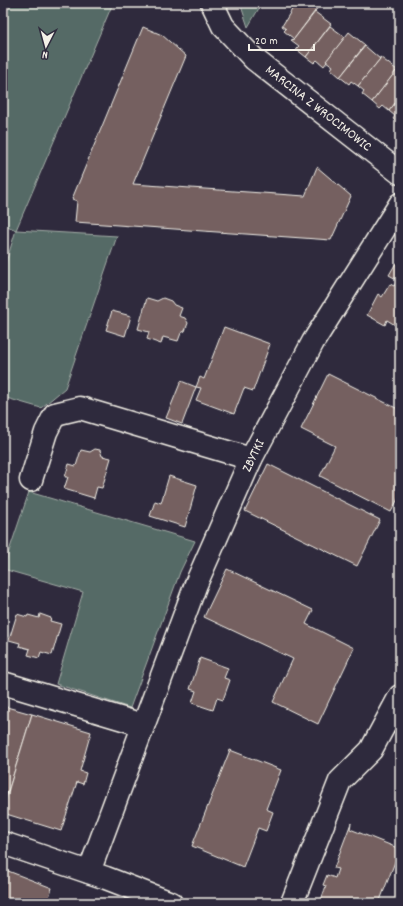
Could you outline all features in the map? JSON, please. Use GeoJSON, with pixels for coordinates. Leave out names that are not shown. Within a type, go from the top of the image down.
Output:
{"type":"FeatureCollection","features":[{"type":"Feature","properties":{"kind":"street","name":"MARCINA Z WROCIMOWIC"},"geometry":{"type":"LineString","coordinates":[[212,3],[223,26],[254,59],[400,173]]}},
{"type":"Feature","properties":{"kind":"street","name":"ZBYTKI"},"geometry":{"type":"LineString","coordinates":[[89,872],[196,584],[251,459],[312,342],[400,204]]}},
{"type":"Feature","properties":{"kind":"street"},"geometry":{"type":"LineString","coordinates":[[31,480],[46,432],[55,414],[80,408],[251,459]]}},
{"type":"Feature","properties":{"kind":"street"},"geometry":{"type":"LineString","coordinates":[[3,683],[143,726]]}},
{"type":"Feature","properties":{"kind":"street"},"geometry":{"type":"LineString","coordinates":[[292,903],[340,781],[371,750],[400,696]]}},
{"type":"Feature","properties":{"kind":"street"},"geometry":{"type":"LineString","coordinates":[[3,843],[106,878],[171,903]]}},
{"type":"Feature","properties":{"kind":"green space"},"geometry":{"type":"Polygon","coordinates":[[[3,3],[113,3],[16,230],[3,224],[3,3]]]}},
{"type":"Feature","properties":{"kind":"green space"},"geometry":{"type":"Polygon","coordinates":[[[240,3],[262,3],[248,27],[240,3]]]}},
{"type":"Feature","properties":{"kind":"green space"},"geometry":{"type":"Polygon","coordinates":[[[16,230],[117,236],[65,388],[41,408],[3,397],[3,272],[16,230]]]}},
{"type":"Feature","properties":{"kind":"green space"},"geometry":{"type":"Polygon","coordinates":[[[29,492],[195,541],[180,572],[130,708],[56,684],[83,592],[3,569],[29,492]]]}},
{"type":"Feature","properties":{"kind":"building"},"geometry":{"type":"Polygon","coordinates":[[[296,3],[312,3],[318,7],[294,39],[284,31],[286,29],[282,26],[296,3]]]}},
{"type":"Feature","properties":{"kind":"building"},"geometry":{"type":"Polygon","coordinates":[[[315,12],[331,24],[306,57],[296,49],[299,46],[291,40],[294,39],[315,12]]]}},
{"type":"Feature","properties":{"kind":"building"},"geometry":{"type":"Polygon","coordinates":[[[330,26],[345,37],[324,66],[317,60],[314,63],[306,57],[330,26]]]}},
{"type":"Feature","properties":{"kind":"building"},"geometry":{"type":"Polygon","coordinates":[[[143,27],[162,35],[186,56],[133,184],[305,196],[317,167],[351,196],[331,240],[75,222],[77,201],[72,199],[143,27]]]}},
{"type":"Feature","properties":{"kind":"building"},"geometry":{"type":"Polygon","coordinates":[[[349,32],[365,45],[340,77],[331,69],[333,66],[326,61],[349,32]]]}},
{"type":"Feature","properties":{"kind":"building"},"geometry":{"type":"Polygon","coordinates":[[[365,46],[380,59],[358,86],[351,81],[349,84],[340,77],[365,46]]]}},
{"type":"Feature","properties":{"kind":"building"},"geometry":{"type":"Polygon","coordinates":[[[380,57],[397,70],[372,102],[362,94],[364,91],[358,86],[380,59],[380,57]]]}},
{"type":"Feature","properties":{"kind":"building"},"geometry":{"type":"Polygon","coordinates":[[[396,71],[400,75],[400,97],[389,111],[383,106],[380,109],[372,102],[396,71]]]}},
{"type":"Feature","properties":{"kind":"building"},"geometry":{"type":"Polygon","coordinates":[[[400,97],[400,124],[393,119],[395,116],[389,111],[400,97]]]}},
{"type":"Feature","properties":{"kind":"building"},"geometry":{"type":"Polygon","coordinates":[[[396,263],[400,265],[400,328],[387,320],[385,325],[367,315],[378,294],[382,297],[390,284],[394,286],[398,280],[389,275],[396,263]]]}},
{"type":"Feature","properties":{"kind":"building"},"geometry":{"type":"Polygon","coordinates":[[[147,298],[157,301],[163,298],[182,308],[179,316],[185,318],[188,323],[185,331],[181,333],[178,341],[163,337],[161,344],[147,339],[149,332],[138,329],[147,298]]]}},
{"type":"Feature","properties":{"kind":"building"},"geometry":{"type":"Polygon","coordinates":[[[112,311],[131,316],[125,336],[106,330],[112,311]]]}},
{"type":"Feature","properties":{"kind":"building"},"geometry":{"type":"Polygon","coordinates":[[[224,327],[270,344],[253,391],[244,388],[234,414],[196,400],[201,388],[196,387],[200,377],[204,379],[224,327]]]}},
{"type":"Feature","properties":{"kind":"building"},"geometry":{"type":"Polygon","coordinates":[[[328,374],[400,410],[400,495],[391,512],[320,476],[335,446],[301,429],[328,374]]]}},
{"type":"Feature","properties":{"kind":"building"},"geometry":{"type":"Polygon","coordinates":[[[181,381],[196,387],[182,424],[166,418],[181,381]]]}},
{"type":"Feature","properties":{"kind":"building"},"geometry":{"type":"Polygon","coordinates":[[[95,449],[100,450],[102,456],[111,458],[102,488],[97,487],[94,498],[64,489],[68,477],[65,477],[69,464],[76,466],[81,450],[90,452],[95,449]]]}},
{"type":"Feature","properties":{"kind":"building"},"geometry":{"type":"Polygon","coordinates":[[[268,464],[380,520],[357,566],[245,511],[268,464]]]}},
{"type":"Feature","properties":{"kind":"building"},"geometry":{"type":"Polygon","coordinates":[[[169,476],[197,485],[185,527],[150,516],[155,501],[161,503],[169,476]]]}},
{"type":"Feature","properties":{"kind":"building"},"geometry":{"type":"Polygon","coordinates":[[[227,569],[313,610],[306,624],[354,648],[318,724],[273,702],[293,659],[204,617],[227,569]]]}},
{"type":"Feature","properties":{"kind":"building"},"geometry":{"type":"Polygon","coordinates":[[[17,614],[39,618],[40,614],[51,618],[50,621],[61,624],[52,655],[41,652],[39,658],[28,655],[30,649],[19,646],[20,643],[9,640],[17,614]]]}},
{"type":"Feature","properties":{"kind":"building"},"geometry":{"type":"Polygon","coordinates":[[[200,658],[228,668],[224,678],[230,680],[223,700],[217,698],[213,710],[192,703],[196,691],[190,689],[200,658]]]}},
{"type":"Feature","properties":{"kind":"building"},"geometry":{"type":"Polygon","coordinates":[[[3,706],[32,714],[3,808],[3,706]]]}},
{"type":"Feature","properties":{"kind":"building"},"geometry":{"type":"Polygon","coordinates":[[[32,714],[91,732],[80,771],[86,773],[83,784],[77,782],[61,831],[3,813],[3,808],[32,714]]]}},
{"type":"Feature","properties":{"kind":"building"},"geometry":{"type":"Polygon","coordinates":[[[230,750],[281,770],[266,809],[273,812],[266,831],[258,828],[243,867],[192,846],[230,750]]]}},
{"type":"Feature","properties":{"kind":"building"},"geometry":{"type":"Polygon","coordinates":[[[351,823],[350,829],[400,849],[379,903],[320,903],[326,886],[323,885],[327,875],[335,878],[338,869],[334,868],[351,823]]]}},
{"type":"Feature","properties":{"kind":"building"},"geometry":{"type":"Polygon","coordinates":[[[3,869],[52,888],[47,903],[3,903],[3,869]]]}}]}
